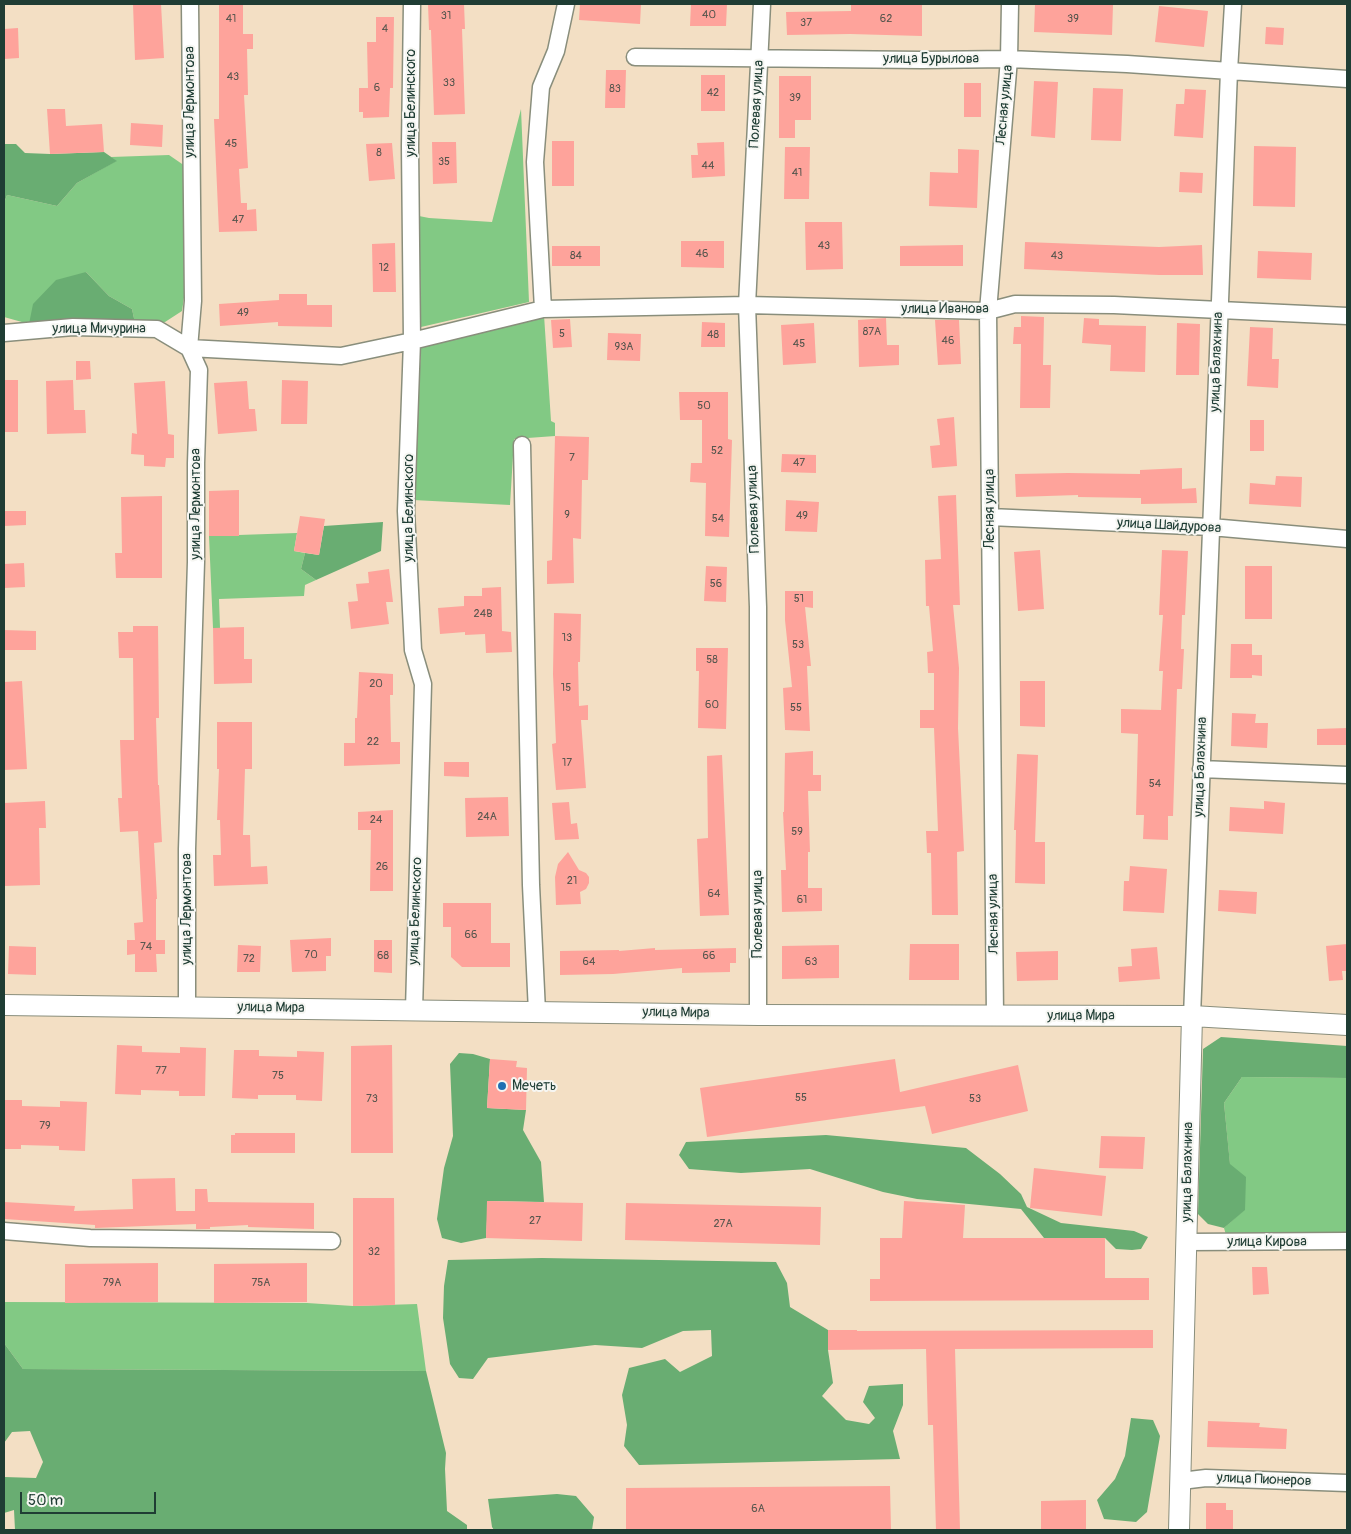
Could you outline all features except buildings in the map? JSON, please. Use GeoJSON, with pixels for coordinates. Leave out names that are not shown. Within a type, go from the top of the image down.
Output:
{"type":"FeatureCollection","features":[{"type":"Feature","properties":{"kind":"street","name":"улица Лермонтова"},"geometry":{"type":"LineString","coordinates":[[187,1007],[187,849],[196,562],[196,463],[199,370],[189,348],[193,301],[190,4]]}},
{"type":"Feature","properties":{"kind":"street","name":"улица Белинского"},"geometry":{"type":"LineString","coordinates":[[412,4],[410,146],[412,341],[406,511],[413,650],[423,684],[414,1010]]}},
{"type":"Feature","properties":{"kind":"street"},"geometry":{"type":"LineString","coordinates":[[543,309],[535,162],[541,87],[556,51],[566,4]]}},
{"type":"Feature","properties":{"kind":"street","name":"Полевая улица"},"geometry":{"type":"LineString","coordinates":[[758,1014],[758,607],[747,305],[762,4]]}},
{"type":"Feature","properties":{"kind":"street","name":"Лесная улица"},"geometry":{"type":"LineString","coordinates":[[995,1015],[988,311],[1009,59],[1010,4]]}},
{"type":"Feature","properties":{"kind":"street","name":"улица Балахнина"},"geometry":{"type":"LineString","coordinates":[[1180,1530],[1192,1016],[1228,71],[1233,4]]}},
{"type":"Feature","properties":{"kind":"street","name":"улица Бурылова"},"geometry":{"type":"LineString","coordinates":[[635,57],[1009,59],[1347,79]]}},
{"type":"Feature","properties":{"kind":"street","name":"улица Иванова"},"geometry":{"type":"LineString","coordinates":[[189,348],[341,356],[543,309],[747,305],[988,311],[1015,304],[1114,305],[1347,316]]}},
{"type":"Feature","properties":{"kind":"street","name":"улица Мичурина"},"geometry":{"type":"LineString","coordinates":[[4,333],[73,327],[157,329],[189,348]]}},
{"type":"Feature","properties":{"kind":"street"},"geometry":{"type":"LineString","coordinates":[[522,445],[531,885],[537,1012]]}},
{"type":"Feature","properties":{"kind":"street","name":"улица Шайдурова"},"geometry":{"type":"LineString","coordinates":[[990,517],[1211,527],[1347,539]]}},
{"type":"Feature","properties":{"kind":"street"},"geometry":{"type":"LineString","coordinates":[[1201,769],[1347,775]]}},
{"type":"Feature","properties":{"kind":"street","name":"улица Мира"},"geometry":{"type":"LineString","coordinates":[[4,1005],[537,1012],[1192,1016],[1347,1025]]}},
{"type":"Feature","properties":{"kind":"street"},"geometry":{"type":"LineString","coordinates":[[4,1231],[90,1238],[332,1241]]}},
{"type":"Feature","properties":{"kind":"street","name":"улица Кирова"},"geometry":{"type":"LineString","coordinates":[[1187,1242],[1347,1241]]}},
{"type":"Feature","properties":{"kind":"street","name":"улица Пионеров"},"geometry":{"type":"LineString","coordinates":[[1181,1481],[1206,1478],[1347,1483]]}},
{"type":"Feature","properties":{"kind":"green space"},"geometry":{"type":"Polygon","coordinates":[[[521,109],[529,302],[421,327],[419,216],[492,222],[521,109]]]}},
{"type":"Feature","properties":{"kind":"green space"},"geometry":{"type":"Polygon","coordinates":[[[4,144],[16,144],[25,153],[104,152],[117,161],[77,183],[57,206],[7,195],[4,203],[4,144]]]}},
{"type":"Feature","properties":{"kind":"green space"},"geometry":{"type":"Polygon","coordinates":[[[169,155],[185,166],[185,291],[182,311],[165,322],[135,323],[132,309],[109,296],[86,272],[29,324],[4,317],[4,203],[7,195],[57,206],[77,183],[116,161],[111,157],[169,155]]]}},
{"type":"Feature","properties":{"kind":"green space"},"geometry":{"type":"Polygon","coordinates":[[[86,272],[109,296],[132,309],[135,323],[29,324],[33,304],[56,280],[86,272]]]}},
{"type":"Feature","properties":{"kind":"green space"},"geometry":{"type":"Polygon","coordinates":[[[544,315],[551,421],[555,423],[555,436],[514,439],[510,505],[413,500],[421,347],[544,315]]]}},
{"type":"Feature","properties":{"kind":"green space"},"geometry":{"type":"Polygon","coordinates":[[[383,522],[381,551],[316,580],[301,569],[305,553],[319,555],[324,526],[383,522]]]}},
{"type":"Feature","properties":{"kind":"green space"},"geometry":{"type":"Polygon","coordinates":[[[297,533],[294,551],[305,553],[301,569],[316,580],[305,585],[304,596],[219,599],[220,628],[213,628],[209,536],[297,533]]]}},
{"type":"Feature","properties":{"kind":"green space"},"geometry":{"type":"Polygon","coordinates":[[[1221,1037],[1347,1046],[1347,1078],[1242,1077],[1224,1103],[1230,1164],[1246,1177],[1245,1210],[1224,1228],[1208,1224],[1198,1214],[1203,1049],[1221,1037]]]}},
{"type":"Feature","properties":{"kind":"green space"},"geometry":{"type":"Polygon","coordinates":[[[459,1053],[473,1054],[490,1059],[487,1108],[526,1110],[523,1130],[541,1162],[544,1202],[488,1201],[486,1238],[461,1243],[442,1238],[437,1219],[444,1168],[453,1136],[450,1064],[459,1053]]]}},
{"type":"Feature","properties":{"kind":"green space"},"geometry":{"type":"Polygon","coordinates":[[[1242,1077],[1347,1078],[1347,1234],[1226,1235],[1224,1228],[1244,1210],[1230,1165],[1224,1103],[1242,1077]]]}},
{"type":"Feature","properties":{"kind":"green space"},"geometry":{"type":"Polygon","coordinates":[[[826,1135],[966,1148],[1000,1174],[1021,1194],[1027,1207],[1061,1223],[1134,1231],[1148,1237],[1141,1249],[1132,1250],[1116,1249],[1105,1238],[1044,1238],[1021,1209],[917,1199],[883,1192],[810,1169],[741,1173],[689,1169],[679,1155],[686,1142],[826,1135]]]}},
{"type":"Feature","properties":{"kind":"green space"},"geometry":{"type":"Polygon","coordinates":[[[542,1258],[776,1262],[787,1283],[790,1307],[828,1330],[828,1350],[833,1383],[822,1396],[846,1420],[869,1424],[875,1418],[863,1402],[869,1386],[903,1384],[903,1405],[893,1431],[900,1459],[639,1465],[624,1446],[627,1425],[622,1395],[629,1368],[665,1359],[680,1372],[712,1356],[711,1330],[683,1331],[642,1348],[595,1345],[488,1358],[473,1379],[459,1378],[450,1364],[443,1318],[444,1286],[448,1260],[542,1258]]]}},
{"type":"Feature","properties":{"kind":"green space"},"geometry":{"type":"Polygon","coordinates":[[[4,1302],[307,1303],[353,1306],[417,1304],[426,1371],[23,1369],[4,1343],[4,1302]]]}},
{"type":"Feature","properties":{"kind":"green space"},"geometry":{"type":"Polygon","coordinates":[[[4,1343],[23,1369],[426,1371],[446,1453],[447,1511],[467,1525],[467,1530],[15,1530],[14,1510],[4,1513],[4,1477],[36,1478],[43,1462],[30,1431],[12,1432],[4,1443],[4,1343]]]}},
{"type":"Feature","properties":{"kind":"green space"},"geometry":{"type":"Polygon","coordinates":[[[1131,1418],[1153,1420],[1160,1436],[1147,1512],[1136,1522],[1104,1519],[1097,1500],[1115,1479],[1125,1456],[1131,1418]]]}},
{"type":"Feature","properties":{"kind":"green space"},"geometry":{"type":"Polygon","coordinates":[[[557,1494],[576,1496],[594,1517],[592,1530],[494,1530],[492,1527],[488,1499],[557,1494]]]}},
{"type":"Feature","properties":{"kind":"place","name":"Мечеть"},"geometry":{"type":"Point","coordinates":[502,1086]}}]}
